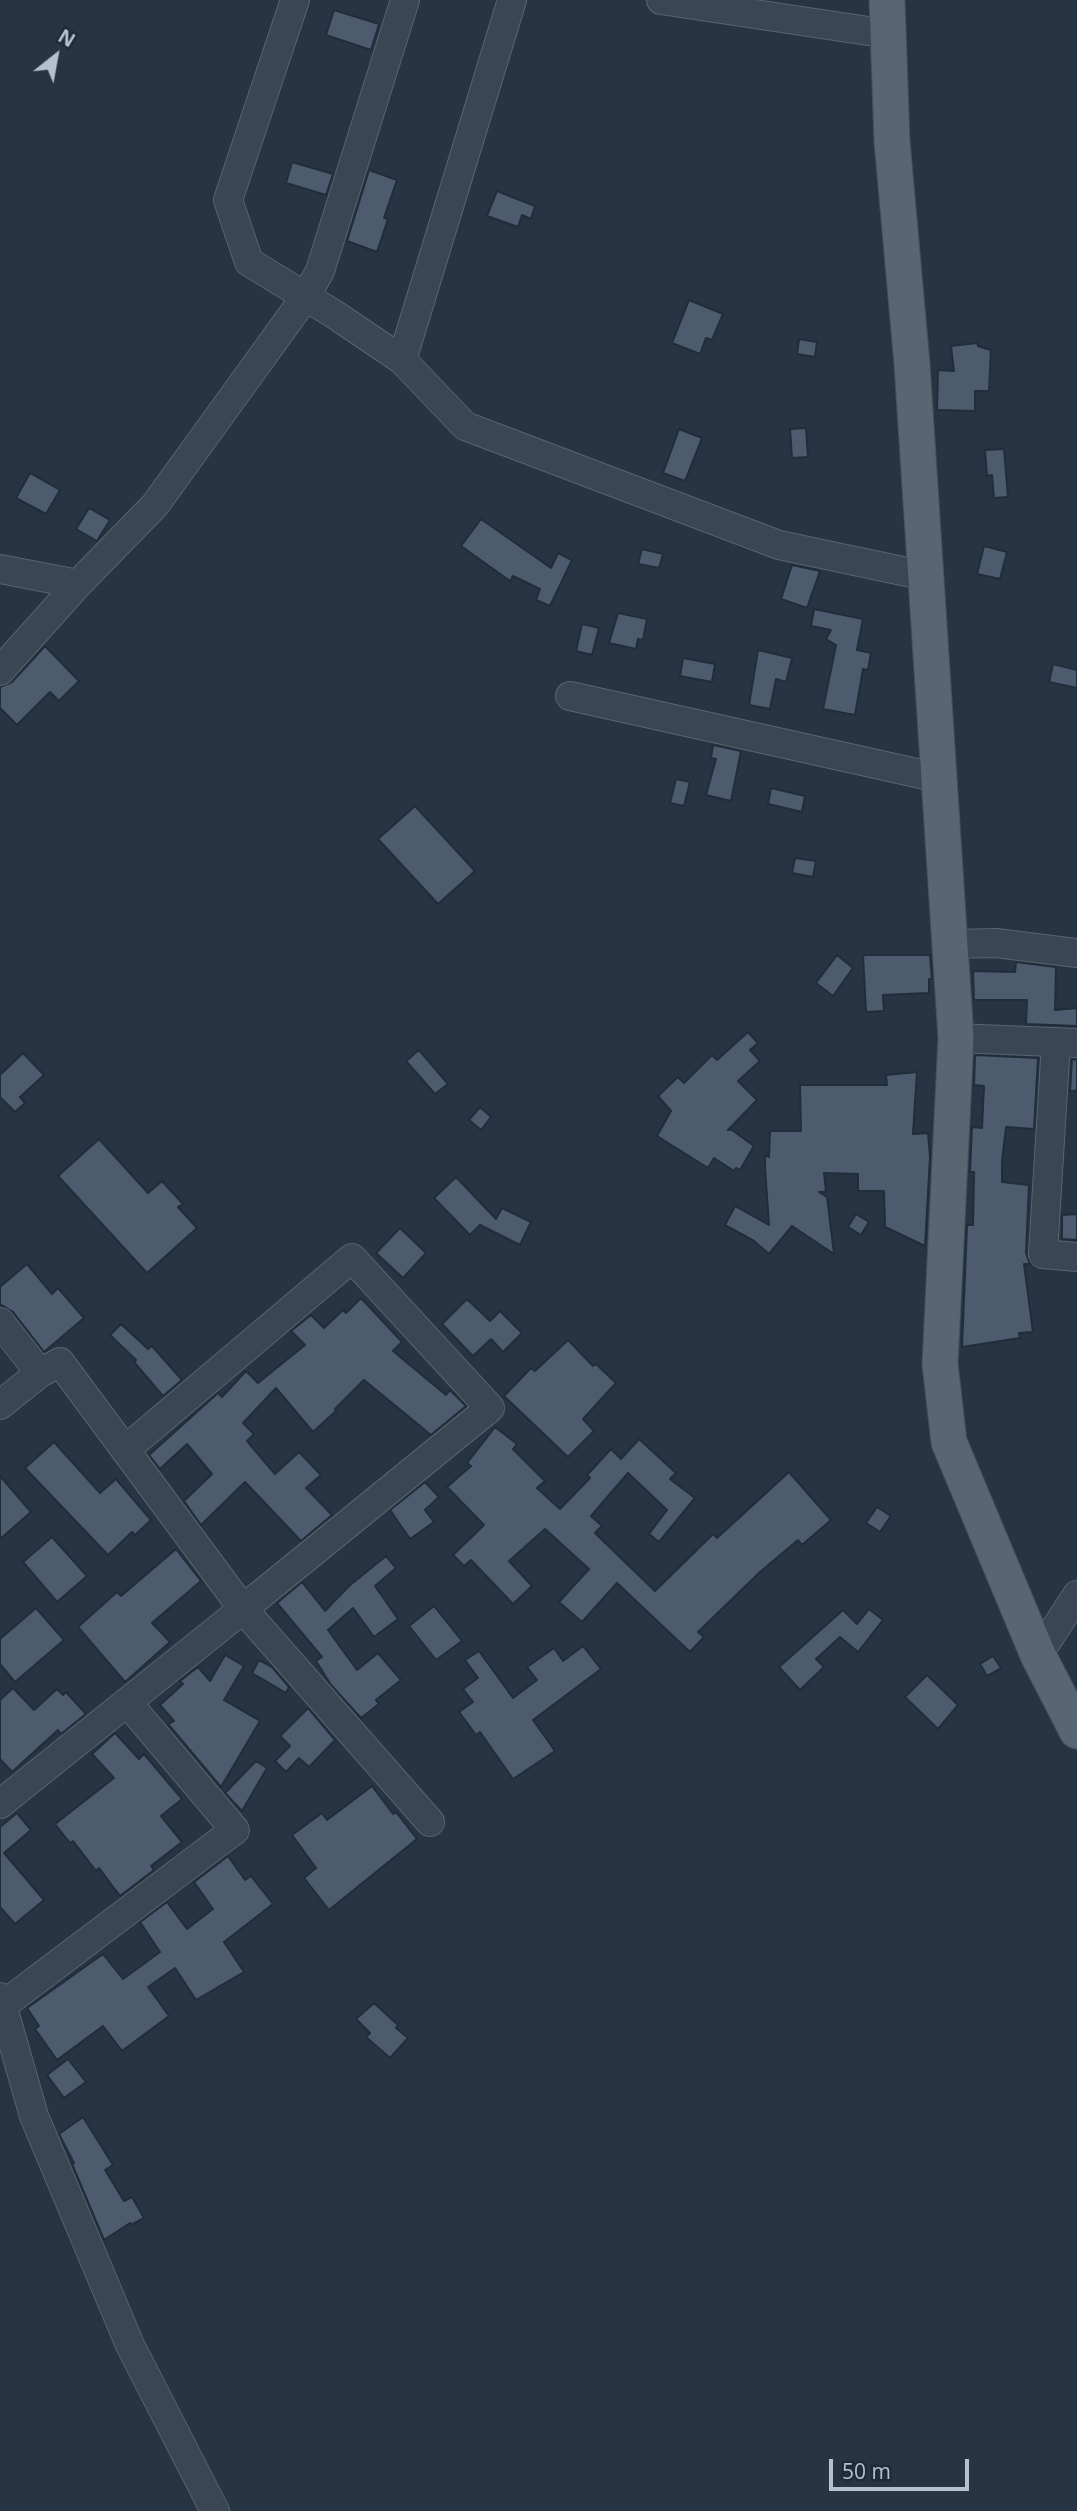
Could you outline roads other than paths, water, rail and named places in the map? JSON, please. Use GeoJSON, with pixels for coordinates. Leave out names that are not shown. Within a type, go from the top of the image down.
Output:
{"type":"FeatureCollection","features":[{"type":"Feature","properties":{"kind":"main road"},"geometry":{"type":"LineString","coordinates":[[887,0],[892,141],[912,365],[956,1038],[940,1364],[949,1442],[1038,1656],[1077,1731]]}},
{"type":"Feature","properties":{"kind":"street"},"geometry":{"type":"LineString","coordinates":[[295,0],[228,200],[249,262],[306,296],[402,360],[465,426],[779,545],[926,576]]}},
{"type":"Feature","properties":{"kind":"street"},"geometry":{"type":"LineString","coordinates":[[0,671],[78,584],[155,505],[306,296],[320,271],[405,0]]}},
{"type":"Feature","properties":{"kind":"street"},"geometry":{"type":"LineString","coordinates":[[402,360],[512,0]]}},
{"type":"Feature","properties":{"kind":"street"},"geometry":{"type":"LineString","coordinates":[[661,0],[888,34]]}},
{"type":"Feature","properties":{"kind":"street"},"geometry":{"type":"LineString","coordinates":[[0,569],[78,584]]}},
{"type":"Feature","properties":{"kind":"street"},"geometry":{"type":"LineString","coordinates":[[569,696],[939,778]]}},
{"type":"Feature","properties":{"kind":"street"},"geometry":{"type":"LineString","coordinates":[[950,944],[996,943],[1077,953]]}},
{"type":"Feature","properties":{"kind":"street"},"geometry":{"type":"LineString","coordinates":[[956,1038],[1066,1043],[1043,1254],[1077,1257]]}},
{"type":"Feature","properties":{"kind":"street"},"geometry":{"type":"LineString","coordinates":[[0,1804],[490,1408],[352,1258],[125,1450]]}},
{"type":"Feature","properties":{"kind":"street"},"geometry":{"type":"LineString","coordinates":[[0,1322],[40,1373]]}},
{"type":"Feature","properties":{"kind":"street"},"geometry":{"type":"LineString","coordinates":[[0,1405],[40,1373],[60,1362],[243,1609],[430,1822]]}},
{"type":"Feature","properties":{"kind":"street"},"geometry":{"type":"LineString","coordinates":[[1038,1656],[1077,1595]]}},
{"type":"Feature","properties":{"kind":"street"},"geometry":{"type":"LineString","coordinates":[[127,1702],[235,1830],[1,2001],[34,2116],[130,2345],[215,2511]]}}]}
